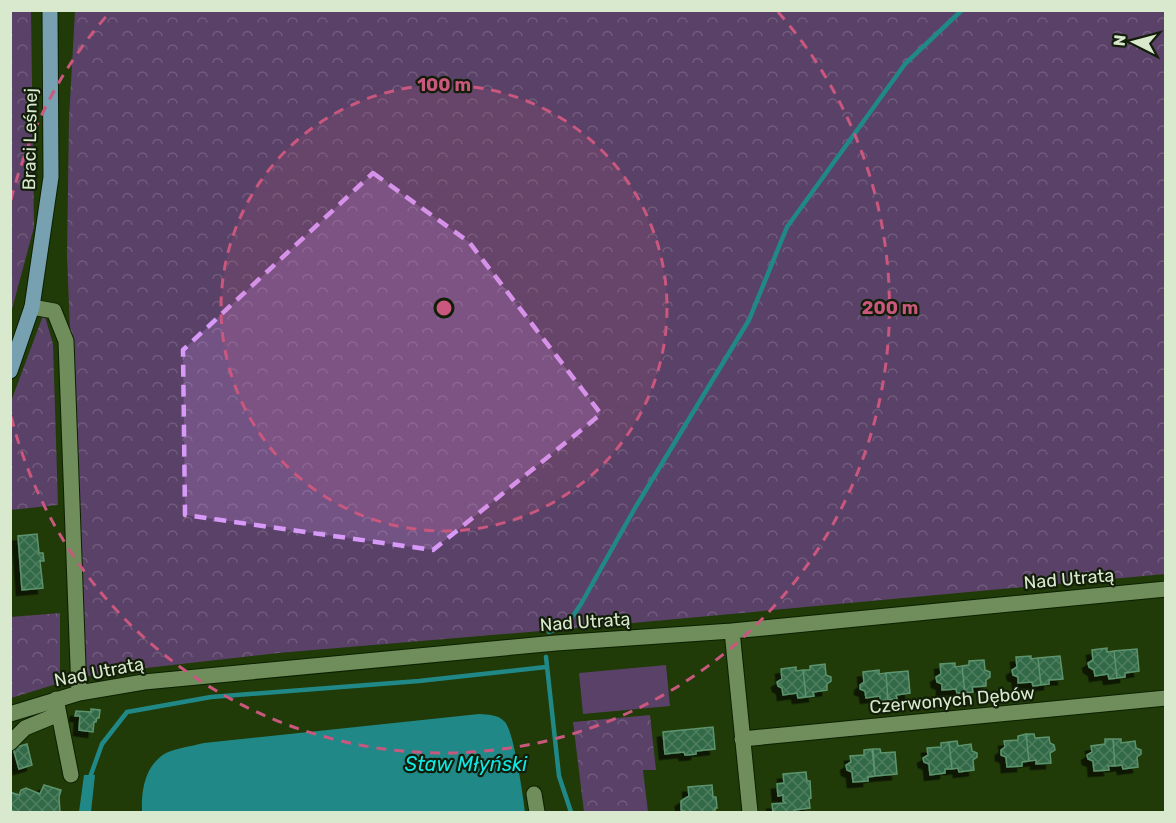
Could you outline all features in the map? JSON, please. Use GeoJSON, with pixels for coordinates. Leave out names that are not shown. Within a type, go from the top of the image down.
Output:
{"type":"FeatureCollection","features":[{"type":"Feature","properties":{"kind":"main road","name":"Braci Leśnej"},"geometry":{"type":"LineString","coordinates":[[10,371],[32,307],[51,177],[50,10]]}},
{"type":"Feature","properties":{"kind":"street"},"geometry":{"type":"LineString","coordinates":[[32,307],[54,311],[66,341],[79,693]]}},
{"type":"Feature","properties":{"kind":"street","name":"Nad Utratą"},"geometry":{"type":"LineString","coordinates":[[10,714],[58,707],[79,693],[144,682],[344,662],[732,631],[1166,590]]}},
{"type":"Feature","properties":{"kind":"street"},"geometry":{"type":"LineString","coordinates":[[732,631],[750,813]]}},
{"type":"Feature","properties":{"kind":"street","name":"Czerwonych Dębów"},"geometry":{"type":"LineString","coordinates":[[742,739],[1166,698]]}},
{"type":"Feature","properties":{"kind":"street"},"geometry":{"type":"LineString","coordinates":[[10,743],[25,728],[58,707],[71,775]]}},
{"type":"Feature","properties":{"kind":"street"},"geometry":{"type":"LineString","coordinates":[[534,794],[537,813]]}},
{"type":"Feature","properties":{"kind":"highlighted area"},"geometry":{"type":"Polygon","coordinates":[[[373,173],[469,242],[601,414],[433,550],[185,515],[183,350],[373,173]]]}},
{"type":"Feature","properties":{"kind":"green space"},"geometry":{"type":"Polygon","coordinates":[[[11,10],[31,11],[34,227],[11,313],[11,10]]]}},
{"type":"Feature","properties":{"kind":"green space"},"geometry":{"type":"Polygon","coordinates":[[[75,11],[1165,11],[1165,574],[278,653],[84,677],[67,256],[69,118],[75,11]]]}},
{"type":"Feature","properties":{"kind":"green space"},"geometry":{"type":"Polygon","coordinates":[[[44,313],[53,344],[58,505],[11,510],[10,404],[44,313]]]}},
{"type":"Feature","properties":{"kind":"green space"},"geometry":{"type":"Polygon","coordinates":[[[60,613],[60,683],[11,698],[11,617],[60,613]]]}},
{"type":"Feature","properties":{"kind":"green space"},"geometry":{"type":"Polygon","coordinates":[[[666,665],[670,706],[583,714],[579,673],[666,665]]]}},
{"type":"Feature","properties":{"kind":"green space"},"geometry":{"type":"Polygon","coordinates":[[[650,715],[656,770],[643,770],[648,812],[584,812],[573,722],[650,715]]]}},
{"type":"Feature","properties":{"kind":"water","name":"Staw Młyński"},"geometry":{"type":"Polygon","coordinates":[[[479,714],[493,715],[505,722],[508,728],[518,765],[525,812],[142,812],[142,795],[149,771],[159,758],[175,750],[204,743],[479,714]]]}},
{"type":"Feature","properties":{"kind":"water"},"geometry":{"type":"Polygon","coordinates":[[[84,775],[95,775],[91,812],[79,812],[84,775]]]}},
{"type":"Feature","properties":{"kind":"building"},"geometry":{"type":"Polygon","coordinates":[[[37,534],[39,553],[43,553],[44,561],[40,561],[43,588],[22,590],[18,536],[37,534]]]}},
{"type":"Feature","properties":{"kind":"building"},"geometry":{"type":"Polygon","coordinates":[[[1107,648],[1107,652],[1114,651],[1117,678],[1109,679],[1108,674],[1095,676],[1094,670],[1089,667],[1088,663],[1093,660],[1092,650],[1107,648]]]}},
{"type":"Feature","properties":{"kind":"building"},"geometry":{"type":"Polygon","coordinates":[[[1137,649],[1139,671],[1125,673],[1125,677],[1117,678],[1114,651],[1137,649]]]}},
{"type":"Feature","properties":{"kind":"building"},"geometry":{"type":"Polygon","coordinates":[[[1031,656],[1031,659],[1038,658],[1041,685],[1033,686],[1032,682],[1018,683],[1018,677],[1013,675],[1012,670],[1017,667],[1016,657],[1031,656]]]}},
{"type":"Feature","properties":{"kind":"building"},"geometry":{"type":"Polygon","coordinates":[[[1060,656],[1063,679],[1049,680],[1049,684],[1041,685],[1038,658],[1060,656]]]}},
{"type":"Feature","properties":{"kind":"building"},"geometry":{"type":"Polygon","coordinates":[[[984,660],[985,670],[990,672],[986,686],[972,687],[973,692],[965,693],[962,666],[969,665],[969,661],[984,660]]]}},
{"type":"Feature","properties":{"kind":"building"},"geometry":{"type":"Polygon","coordinates":[[[955,663],[955,667],[962,666],[965,693],[957,693],[956,689],[942,690],[942,684],[937,682],[936,677],[941,674],[940,664],[955,663]]]}},
{"type":"Feature","properties":{"kind":"building"},"geometry":{"type":"Polygon","coordinates":[[[825,664],[826,675],[831,677],[827,690],[813,692],[814,696],[806,697],[803,670],[810,670],[810,666],[825,664]]]}},
{"type":"Feature","properties":{"kind":"building"},"geometry":{"type":"Polygon","coordinates":[[[796,667],[796,671],[803,670],[806,697],[798,698],[797,693],[783,695],[782,688],[778,686],[777,682],[782,679],[781,669],[796,667]]]}},
{"type":"Feature","properties":{"kind":"building"},"geometry":{"type":"Polygon","coordinates":[[[879,670],[879,674],[886,673],[888,700],[880,701],[880,696],[866,698],[865,691],[860,689],[860,685],[864,682],[863,672],[879,670]]]}},
{"type":"Feature","properties":{"kind":"building"},"geometry":{"type":"Polygon","coordinates":[[[908,671],[910,693],[896,695],[897,699],[888,700],[886,673],[908,671]]]}},
{"type":"Feature","properties":{"kind":"building"},"geometry":{"type":"Polygon","coordinates":[[[91,709],[100,710],[99,718],[94,722],[93,732],[79,730],[80,716],[75,716],[76,711],[91,712],[91,709]]]}},
{"type":"Feature","properties":{"kind":"building"},"geometry":{"type":"Polygon","coordinates":[[[713,727],[715,749],[696,751],[696,754],[687,755],[684,752],[665,754],[663,732],[713,727]]]}},
{"type":"Feature","properties":{"kind":"building"},"geometry":{"type":"Polygon","coordinates":[[[1026,734],[1034,734],[1035,738],[1049,737],[1055,750],[1050,753],[1051,763],[1036,764],[1036,760],[1029,761],[1026,734]]]}},
{"type":"Feature","properties":{"kind":"building"},"geometry":{"type":"Polygon","coordinates":[[[1026,734],[1029,761],[1022,762],[1022,766],[1007,767],[1006,757],[1001,755],[1001,750],[1005,747],[1004,741],[1018,740],[1018,736],[1026,734]]]}},
{"type":"Feature","properties":{"kind":"building"},"geometry":{"type":"Polygon","coordinates":[[[1105,739],[1113,739],[1115,766],[1108,766],[1109,770],[1094,771],[1093,761],[1088,759],[1087,755],[1092,752],[1091,746],[1105,744],[1105,739]]]}},
{"type":"Feature","properties":{"kind":"building"},"geometry":{"type":"Polygon","coordinates":[[[1113,739],[1121,739],[1121,743],[1135,741],[1136,748],[1141,750],[1141,754],[1137,757],[1138,767],[1123,769],[1122,765],[1115,766],[1113,739]]]}},
{"type":"Feature","properties":{"kind":"building"},"geometry":{"type":"Polygon","coordinates":[[[957,741],[958,746],[971,744],[972,751],[977,753],[977,757],[973,760],[974,770],[959,772],[958,768],[952,769],[949,742],[957,741]]]}},
{"type":"Feature","properties":{"kind":"building"},"geometry":{"type":"Polygon","coordinates":[[[949,742],[952,769],[945,769],[945,773],[930,775],[929,764],[924,762],[923,758],[928,755],[927,748],[941,747],[941,743],[949,742]]]}},
{"type":"Feature","properties":{"kind":"building"},"geometry":{"type":"Polygon","coordinates":[[[27,744],[32,765],[19,769],[13,748],[27,744]]]}},
{"type":"Feature","properties":{"kind":"building"},"geometry":{"type":"Polygon","coordinates":[[[872,749],[875,776],[868,777],[868,781],[853,782],[852,772],[847,770],[846,765],[851,762],[850,756],[864,755],[864,750],[872,749]]]}},
{"type":"Feature","properties":{"kind":"building"},"geometry":{"type":"Polygon","coordinates":[[[873,749],[880,749],[881,753],[895,752],[897,774],[875,776],[873,749]]]}},
{"type":"Feature","properties":{"kind":"building"},"geometry":{"type":"Polygon","coordinates":[[[806,772],[807,781],[810,781],[810,808],[794,810],[795,812],[773,812],[772,804],[786,803],[783,801],[783,795],[778,796],[777,784],[784,783],[783,774],[806,772]]]}},
{"type":"Feature","properties":{"kind":"building"},"geometry":{"type":"Polygon","coordinates":[[[44,785],[61,790],[60,812],[10,810],[10,792],[19,795],[21,790],[26,788],[40,794],[44,785]]]}},
{"type":"Feature","properties":{"kind":"building"},"geometry":{"type":"Polygon","coordinates":[[[712,785],[713,797],[716,797],[715,812],[681,810],[681,801],[689,796],[688,787],[712,785]]]}},
{"type":"Feature","properties":{"kind":"waterway"},"geometry":{"type":"LineString","coordinates":[[549,632],[567,625],[581,604],[635,508],[749,320],[787,227],[905,64],[962,10]]}},
{"type":"Feature","properties":{"kind":"waterway"},"geometry":{"type":"LineString","coordinates":[[546,657],[559,776],[571,812]]}},
{"type":"Feature","properties":{"kind":"waterway"},"geometry":{"type":"LineString","coordinates":[[89,780],[102,744],[127,712],[211,697],[419,681],[546,667]]}}]}
